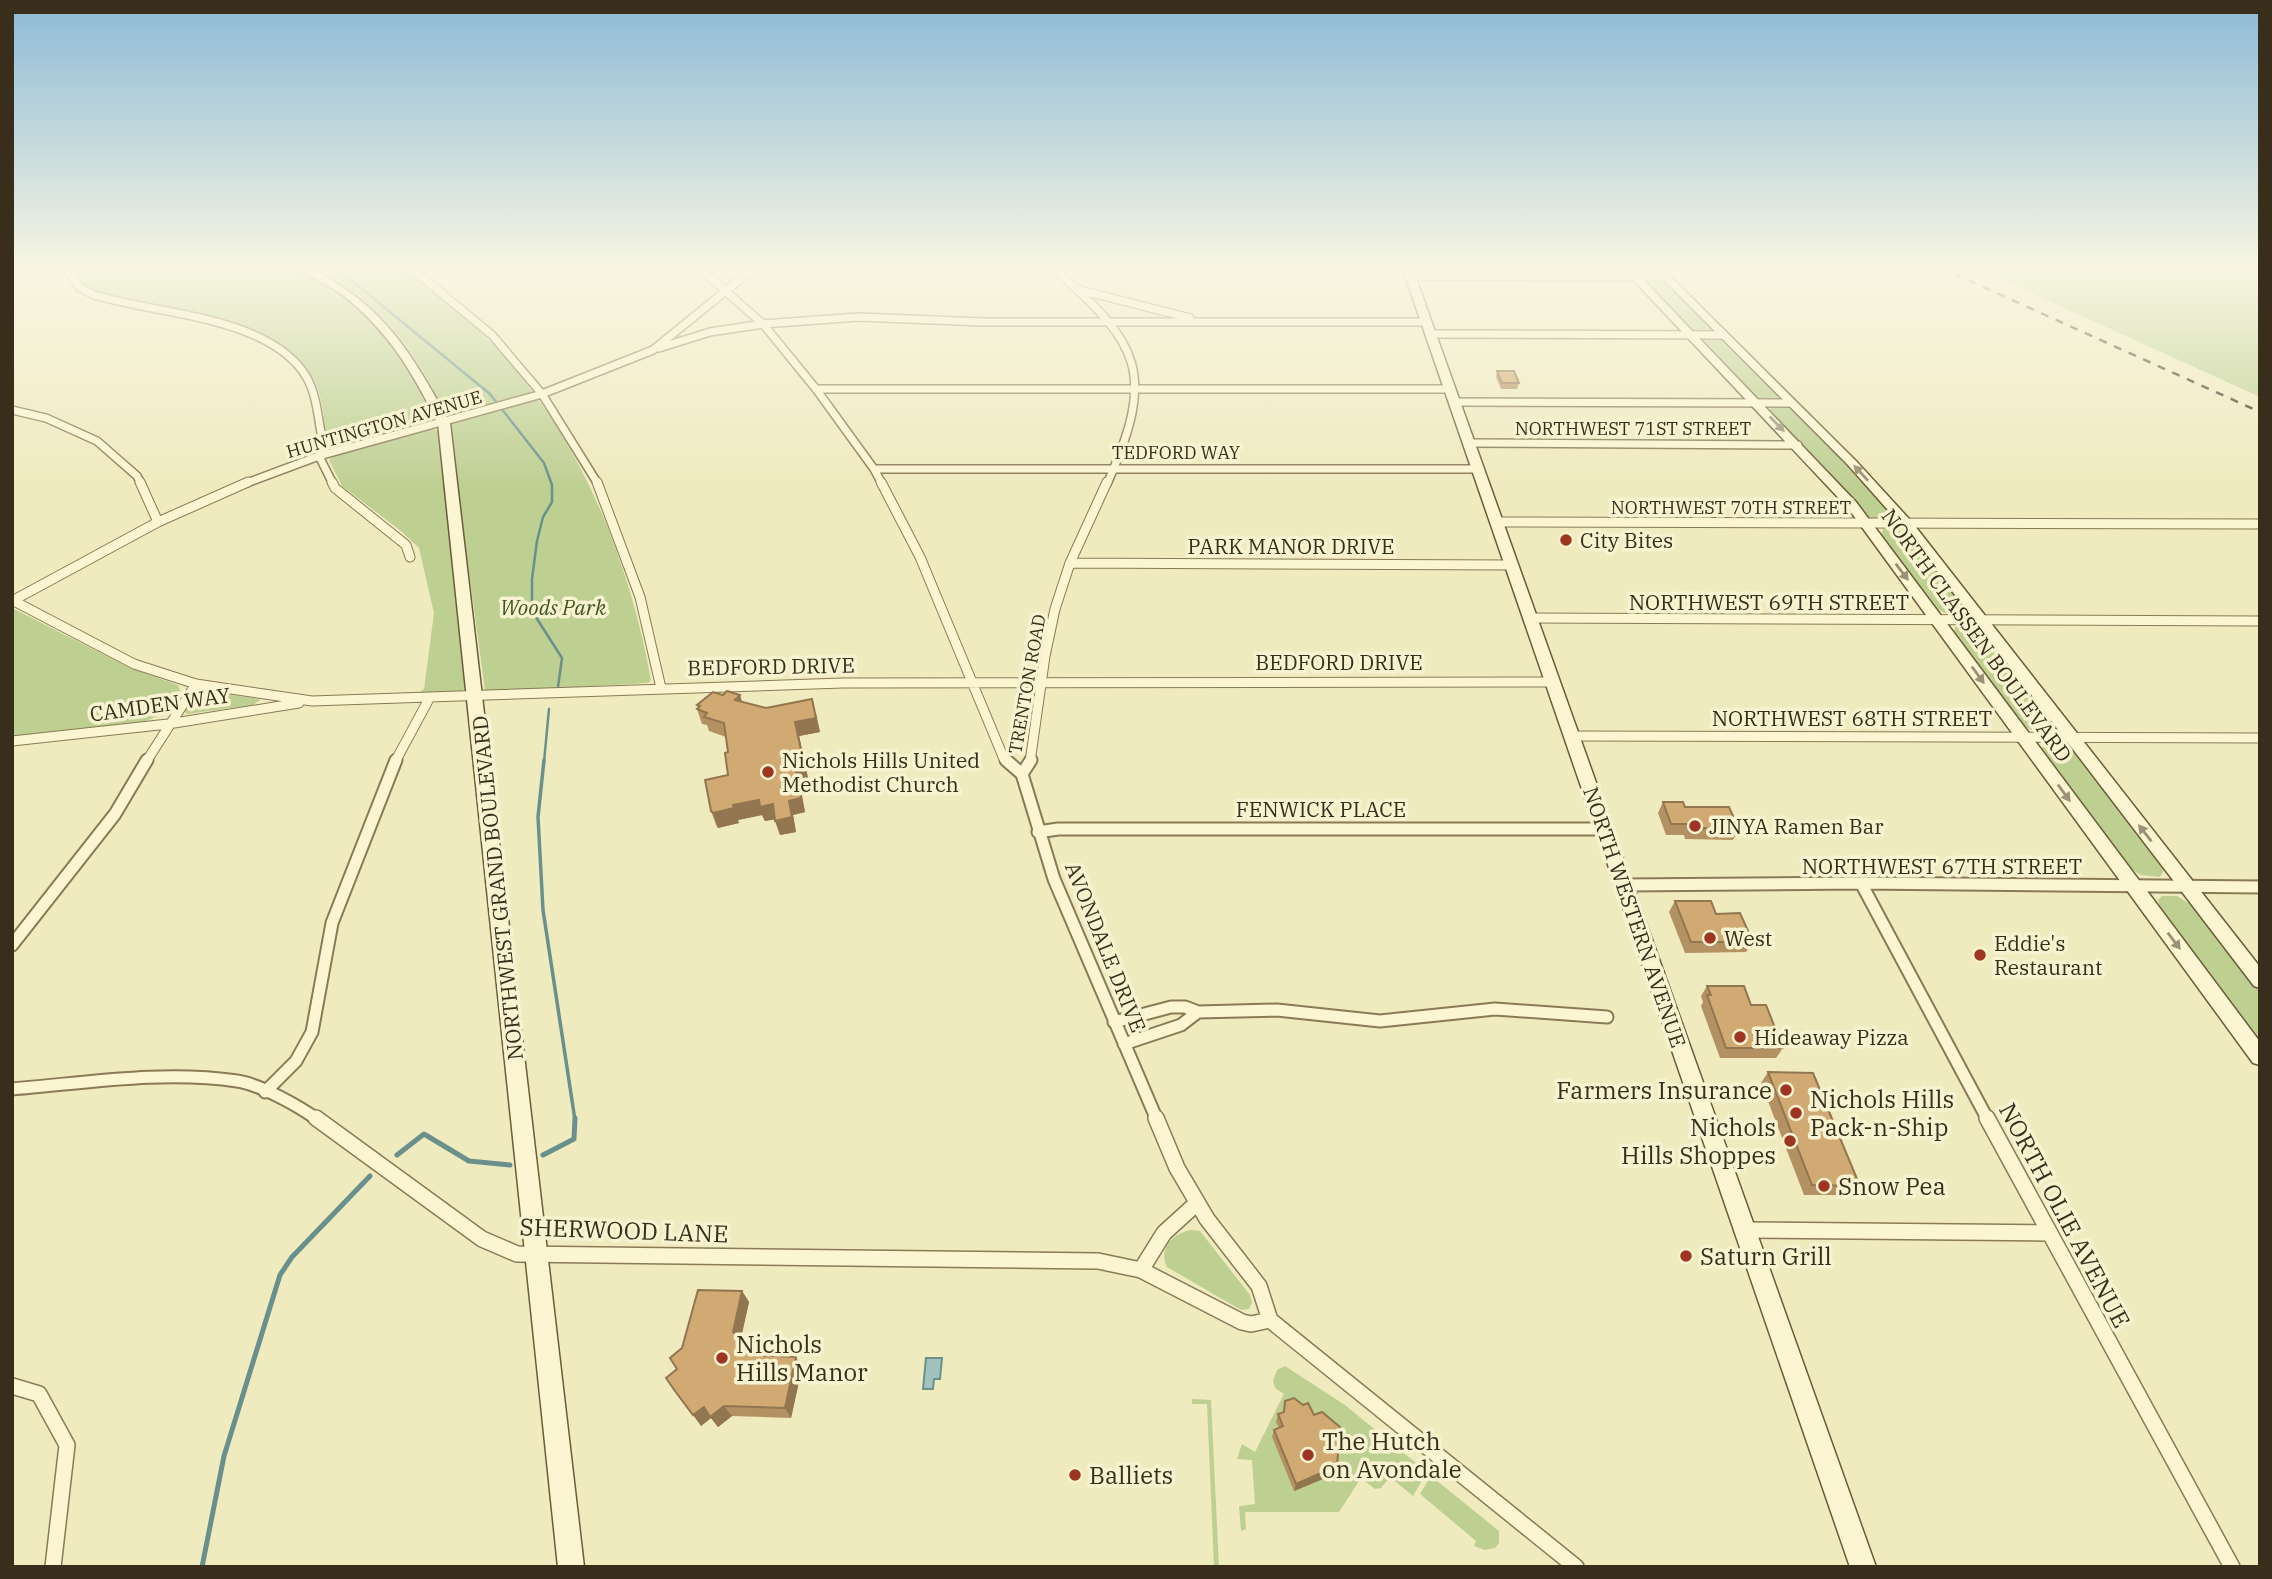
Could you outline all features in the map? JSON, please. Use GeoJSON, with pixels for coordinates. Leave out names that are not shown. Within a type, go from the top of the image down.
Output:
{"type":"FeatureCollection","features":[{"type":"Feature","properties":{"kind":"street"},"geometry":{"type":"LineString","coordinates":[[261,341],[281,352],[300,369],[312,388],[325,451],[319,456],[335,488],[407,545],[410,557]]}},
{"type":"Feature","properties":{"kind":"street","name":"NORTHWEST GRAND BOULEVARD"},"geometry":{"type":"LineString","coordinates":[[396,341],[412,363],[444,423],[571,1567]]}},
{"type":"Feature","properties":{"kind":"street"},"geometry":{"type":"LineString","coordinates":[[497,341],[542,394],[602,490],[640,597],[661,688]]}},
{"type":"Feature","properties":{"kind":"street","name":"HUNTINGTON AVENUE"},"geometry":{"type":"LineString","coordinates":[[12,600],[158,522],[255,479],[319,456],[542,394],[653,350],[665,341]]}},
{"type":"Feature","properties":{"kind":"street"},"geometry":{"type":"LineString","coordinates":[[653,350],[682,341]]}},
{"type":"Feature","properties":{"kind":"street","name":"AVONDALE DRIVE"},"geometry":{"type":"LineString","coordinates":[[777,341],[816,389],[874,469],[920,557],[1004,759],[1022,774],[1054,878],[1173,1160],[1197,1203],[1259,1286],[1270,1320]]}},
{"type":"Feature","properties":{"kind":"street","name":"TRENTON ROAD"},"geometry":{"type":"LineString","coordinates":[[1022,774],[1034,751],[1040,682],[1047,643],[1070,563],[1128,431],[1137,391],[1130,355],[1123,341]]}},
{"type":"Feature","properties":{"kind":"street","name":"NORTH WESTERN AVENUE"},"geometry":{"type":"LineString","coordinates":[[1433,341],[1863,1567]]}},
{"type":"Feature","properties":{"kind":"street","name":"NORTH CLASSEN BOULEVARD"},"geometry":{"type":"LineString","coordinates":[[1697,341],[1798,445],[1867,524],[2260,1057]]}},
{"type":"Feature","properties":{"kind":"street","name":"NORTH CLASSEN BOULEVARD"},"geometry":{"type":"LineString","coordinates":[[1730,341],[1870,482],[1907,524],[2260,981]]}},
{"type":"Feature","properties":{"kind":"street"},"geometry":{"type":"LineString","coordinates":[[816,389],[1450,389]]}},
{"type":"Feature","properties":{"kind":"street"},"geometry":{"type":"LineString","coordinates":[[1454,402],[1792,403]]}},
{"type":"Feature","properties":{"kind":"street"},"geometry":{"type":"LineString","coordinates":[[12,410],[46,418],[97,441],[137,476],[158,522]]}},
{"type":"Feature","properties":{"kind":"street","name":"NORTHWEST 71ST STREET"},"geometry":{"type":"LineString","coordinates":[[1468,443],[1798,445]]}},
{"type":"Feature","properties":{"kind":"street","name":"TEDFORD WAY"},"geometry":{"type":"LineString","coordinates":[[874,469],[1478,469]]}},
{"type":"Feature","properties":{"kind":"street","name":"NORTHWEST 70TH STREET"},"geometry":{"type":"LineString","coordinates":[[1496,522],[2260,524]]}},
{"type":"Feature","properties":{"kind":"street","name":"PARK MANOR DRIVE"},"geometry":{"type":"LineString","coordinates":[[1070,563],[1511,565]]}},
{"type":"Feature","properties":{"kind":"street","name":"BEDFORD DRIVE"},"geometry":{"type":"LineString","coordinates":[[12,600],[134,664],[196,684],[312,701],[661,688],[972,682],[1552,681]]}},
{"type":"Feature","properties":{"kind":"street","name":"NORTHWEST 69TH STREET"},"geometry":{"type":"LineString","coordinates":[[1530,618],[2260,621]]}},
{"type":"Feature","properties":{"kind":"street"},"geometry":{"type":"LineString","coordinates":[[12,945],[115,814],[168,724],[196,684]]}},
{"type":"Feature","properties":{"kind":"street"},"geometry":{"type":"LineString","coordinates":[[265,1092],[306,1047],[312,1032],[332,923],[344,888],[391,769],[430,697]]}},
{"type":"Feature","properties":{"kind":"street","name":"CAMDEN WAY"},"geometry":{"type":"LineString","coordinates":[[12,741],[168,724],[312,701]]}},
{"type":"Feature","properties":{"kind":"street","name":"NORTHWEST 68TH STREET"},"geometry":{"type":"LineString","coordinates":[[1571,736],[2260,738]]}},
{"type":"Feature","properties":{"kind":"street","name":"FENWICK PLACE"},"geometry":{"type":"LineString","coordinates":[[1038,832],[1086,828],[1604,829]]}},
{"type":"Feature","properties":{"kind":"street","name":"NORTHWEST 67TH STREET"},"geometry":{"type":"LineString","coordinates":[[1624,885],[1861,883],[2260,887]]}},
{"type":"Feature","properties":{"kind":"street","name":"NORTH OLIE AVENUE"},"geometry":{"type":"LineString","coordinates":[[1861,883],[2048,1233],[2232,1567]]}},
{"type":"Feature","properties":{"kind":"street"},"geometry":{"type":"LineString","coordinates":[[1114,1022],[1171,1007],[1185,1007],[1198,1012],[1264,1009],[1380,1021],[1512,1009],[1608,1017]]}},
{"type":"Feature","properties":{"kind":"street"},"geometry":{"type":"LineString","coordinates":[[1124,1044],[1181,1025],[1198,1012]]}},
{"type":"Feature","properties":{"kind":"street","name":"SHERWOOD LANE"},"geometry":{"type":"LineString","coordinates":[[12,1089],[163,1077],[239,1081],[299,1106],[482,1239],[517,1254],[1081,1260],[1116,1263],[1141,1270],[1242,1322],[1251,1324],[1270,1320]]}},
{"type":"Feature","properties":{"kind":"street"},"geometry":{"type":"LineString","coordinates":[[1141,1270],[1151,1248],[1178,1217],[1197,1203]]}},
{"type":"Feature","properties":{"kind":"street"},"geometry":{"type":"LineString","coordinates":[[1745,1230],[2048,1233]]}},
{"type":"Feature","properties":{"kind":"street"},"geometry":{"type":"LineString","coordinates":[[1270,1320],[1576,1567]]}},
{"type":"Feature","properties":{"kind":"street"},"geometry":{"type":"LineString","coordinates":[[12,1386],[39,1394],[66,1445],[53,1567]]}},
{"type":"Feature","properties":{"kind":"green space"},"geometry":{"type":"Polygon","coordinates":[[[269,341],[388,341],[402,356],[435,422],[342,447],[332,447],[327,441],[321,401],[313,378],[297,359],[269,341]]]}},
{"type":"Feature","properties":{"kind":"green space"},"geometry":{"type":"Polygon","coordinates":[[[402,341],[490,341],[532,392],[530,395],[450,418],[402,341]]]}},
{"type":"Feature","properties":{"kind":"green space"},"geometry":{"type":"Polygon","coordinates":[[[1703,341],[1725,341],[1778,394],[1778,398],[1764,400],[1755,396],[1703,341]]]}},
{"type":"Feature","properties":{"kind":"green space"},"geometry":{"type":"Polygon","coordinates":[[[2136,341],[2260,341],[2260,397],[2136,341]]]}},
{"type":"Feature","properties":{"kind":"green space","name":"Woods Park"},"geometry":{"type":"Polygon","coordinates":[[[538,399],[559,431],[595,498],[610,533],[634,606],[651,680],[648,683],[491,692],[485,690],[449,426],[457,421],[538,399]]]}},
{"type":"Feature","properties":{"kind":"green space"},"geometry":{"type":"Polygon","coordinates":[[[1779,406],[1795,410],[1857,473],[1893,517],[1876,520],[1867,516],[1771,413],[1770,408],[1779,406]]]}},
{"type":"Feature","properties":{"kind":"green space","name":"Woods Park"},"geometry":{"type":"Polygon","coordinates":[[[431,428],[438,431],[467,687],[460,692],[419,693],[424,689],[434,613],[419,548],[342,486],[329,460],[334,455],[431,428]]]}},
{"type":"Feature","properties":{"kind":"green space"},"geometry":{"type":"Polygon","coordinates":[[[1891,528],[1910,535],[1966,608],[1966,613],[1952,616],[1934,608],[1881,535],[1883,529],[1891,528]]]}},
{"type":"Feature","properties":{"kind":"green space"},"geometry":{"type":"Polygon","coordinates":[[[12,608],[130,668],[178,685],[181,693],[176,703],[166,712],[142,723],[12,737],[12,608]]]}},
{"type":"Feature","properties":{"kind":"green space"},"geometry":{"type":"Polygon","coordinates":[[[1955,627],[1975,627],[1985,633],[2054,724],[2054,730],[2041,733],[2024,727],[1954,634],[1955,627]]]}},
{"type":"Feature","properties":{"kind":"green space"},"geometry":{"type":"Polygon","coordinates":[[[204,691],[260,700],[253,705],[187,714],[184,711],[192,697],[204,691]]]}},
{"type":"Feature","properties":{"kind":"green space"},"geometry":{"type":"Polygon","coordinates":[[[2048,744],[2061,745],[2077,754],[2163,865],[2164,870],[2160,877],[2141,875],[2128,867],[2040,749],[2048,744]]]}},
{"type":"Feature","properties":{"kind":"green space"},"geometry":{"type":"Polygon","coordinates":[[[2162,896],[2177,896],[2196,908],[2260,990],[2260,1043],[2159,905],[2158,900],[2162,896]]]}},
{"type":"Feature","properties":{"kind":"green space"},"geometry":{"type":"Polygon","coordinates":[[[1191,1230],[1200,1231],[1250,1295],[1252,1303],[1249,1309],[1241,1310],[1167,1267],[1164,1254],[1169,1243],[1178,1235],[1191,1230]]]}},
{"type":"Feature","properties":{"kind":"green space"},"geometry":{"type":"Polygon","coordinates":[[[1285,1366],[1345,1405],[1427,1472],[1413,1496],[1390,1477],[1381,1488],[1375,1489],[1361,1478],[1339,1512],[1245,1512],[1246,1529],[1241,1531],[1239,1506],[1255,1504],[1252,1460],[1237,1459],[1242,1444],[1255,1452],[1284,1394],[1275,1388],[1273,1381],[1277,1370],[1285,1366]]]}},
{"type":"Feature","properties":{"kind":"green space"},"geometry":{"type":"Polygon","coordinates":[[[1192,1399],[1211,1400],[1219,1567],[1214,1567],[1207,1404],[1192,1404],[1192,1399]]]}},
{"type":"Feature","properties":{"kind":"green space"},"geometry":{"type":"Polygon","coordinates":[[[1431,1476],[1499,1531],[1499,1543],[1495,1548],[1485,1550],[1474,1546],[1476,1541],[1420,1494],[1431,1476]]]}},
{"type":"Feature","properties":{"kind":"water"},"geometry":{"type":"Polygon","coordinates":[[[926,1358],[942,1358],[940,1379],[934,1379],[933,1389],[923,1389],[926,1358]]]}},
{"type":"Feature","properties":{"kind":"building"},"geometry":{"type":"Polygon","coordinates":[[[1497,371],[1514,371],[1519,383],[1502,383],[1497,371]]]}},
{"type":"Feature","properties":{"kind":"building","name":"Nichols Hills United Methodist Church"},"geometry":{"type":"Polygon","coordinates":[[[727,691],[740,695],[735,700],[766,708],[812,699],[816,718],[795,722],[804,764],[795,766],[801,798],[789,801],[792,817],[775,821],[773,804],[760,807],[759,800],[733,805],[734,808],[713,813],[711,811],[705,780],[728,775],[725,753],[728,752],[724,723],[704,717],[707,713],[697,709],[700,706],[697,705],[713,692],[723,695],[727,691]]]}},
{"type":"Feature","properties":{"kind":"building"},"geometry":{"type":"Polygon","coordinates":[[[1663,802],[1683,802],[1685,807],[1729,807],[1739,829],[1691,828],[1689,824],[1671,824],[1663,802]]]}},
{"type":"Feature","properties":{"kind":"building"},"geometry":{"type":"Polygon","coordinates":[[[1675,901],[1711,901],[1716,914],[1740,913],[1753,942],[1691,942],[1675,901]]]}},
{"type":"Feature","properties":{"kind":"building","name":"Hideaway Pizza"},"geometry":{"type":"Polygon","coordinates":[[[1707,986],[1744,986],[1751,1005],[1766,1005],[1783,1048],[1726,1048],[1707,995],[1711,995],[1707,986]]]}},
{"type":"Feature","properties":{"kind":"building"},"geometry":{"type":"Polygon","coordinates":[[[1768,1072],[1813,1073],[1860,1186],[1812,1185],[1768,1072]]]}},
{"type":"Feature","properties":{"kind":"building","name":"Nichols Hills Manor"},"geometry":{"type":"Polygon","coordinates":[[[698,1290],[742,1291],[733,1332],[752,1355],[796,1357],[785,1408],[724,1406],[710,1417],[704,1407],[693,1415],[675,1391],[666,1378],[677,1369],[670,1358],[682,1348],[698,1290]]]}},
{"type":"Feature","properties":{"kind":"building","name":"The Hutch on Avondale"},"geometry":{"type":"Polygon","coordinates":[[[1294,1398],[1303,1405],[1308,1403],[1314,1415],[1322,1412],[1340,1427],[1337,1466],[1296,1484],[1274,1430],[1283,1426],[1278,1414],[1284,1412],[1285,1401],[1294,1398]]]}},
{"type":"Feature","properties":{"kind":"waterway"},"geometry":{"type":"LineString","coordinates":[[425,341],[490,394],[544,463],[552,485],[552,502],[543,517],[537,541],[532,579],[532,611],[562,658],[558,687]]}},
{"type":"Feature","properties":{"kind":"waterway"},"geometry":{"type":"LineString","coordinates":[[544,762],[549,709]]}},
{"type":"Feature","properties":{"kind":"waterway"},"geometry":{"type":"LineString","coordinates":[[544,760],[538,817],[543,910],[575,1120]]}},
{"type":"Feature","properties":{"kind":"waterway"},"geometry":{"type":"LineString","coordinates":[[543,1155],[574,1139],[575,1120]]}},
{"type":"Feature","properties":{"kind":"waterway"},"geometry":{"type":"LineString","coordinates":[[397,1155],[424,1134],[469,1161],[510,1165]]}},
{"type":"Feature","properties":{"kind":"waterway"},"geometry":{"type":"LineString","coordinates":[[202,1567],[224,1456],[280,1275],[292,1257],[370,1176]]}},
{"type":"Feature","properties":{"kind":"railway"},"geometry":{"type":"LineString","coordinates":[[2102,341],[2260,412]]}},
{"type":"Feature","properties":{"kind":"place","name":"City Bites"},"geometry":{"type":"Point","coordinates":[1566,540]}},
{"type":"Feature","properties":{"kind":"place","name":"Nichols Hills United Methodist Church"},"geometry":{"type":"Point","coordinates":[768,772]}},
{"type":"Feature","properties":{"kind":"place","name":"JINYA Ramen Bar"},"geometry":{"type":"Point","coordinates":[1695,826]}},
{"type":"Feature","properties":{"kind":"place","name":"West"},"geometry":{"type":"Point","coordinates":[1710,938]}},
{"type":"Feature","properties":{"kind":"place","name":"Eddie's Restaurant"},"geometry":{"type":"Point","coordinates":[1980,955]}},
{"type":"Feature","properties":{"kind":"place","name":"Hideaway Pizza"},"geometry":{"type":"Point","coordinates":[1740,1037]}},
{"type":"Feature","properties":{"kind":"place","name":"Farmers Insurance"},"geometry":{"type":"Point","coordinates":[1786,1090]}},
{"type":"Feature","properties":{"kind":"place","name":"Nichols Hills Pack-n-Ship"},"geometry":{"type":"Point","coordinates":[1796,1113]}},
{"type":"Feature","properties":{"kind":"place","name":"Nichols Hills Shoppes"},"geometry":{"type":"Point","coordinates":[1790,1141]}},
{"type":"Feature","properties":{"kind":"place","name":"Snow Pea"},"geometry":{"type":"Point","coordinates":[1824,1186]}},
{"type":"Feature","properties":{"kind":"place","name":"Saturn Grill"},"geometry":{"type":"Point","coordinates":[1686,1256]}},
{"type":"Feature","properties":{"kind":"place","name":"Nichols Hills Manor"},"geometry":{"type":"Point","coordinates":[722,1358]}},
{"type":"Feature","properties":{"kind":"place","name":"The Hutch on Avondale"},"geometry":{"type":"Point","coordinates":[1308,1455]}},
{"type":"Feature","properties":{"kind":"place","name":"Balliets"},"geometry":{"type":"Point","coordinates":[1075,1475]}}]}
